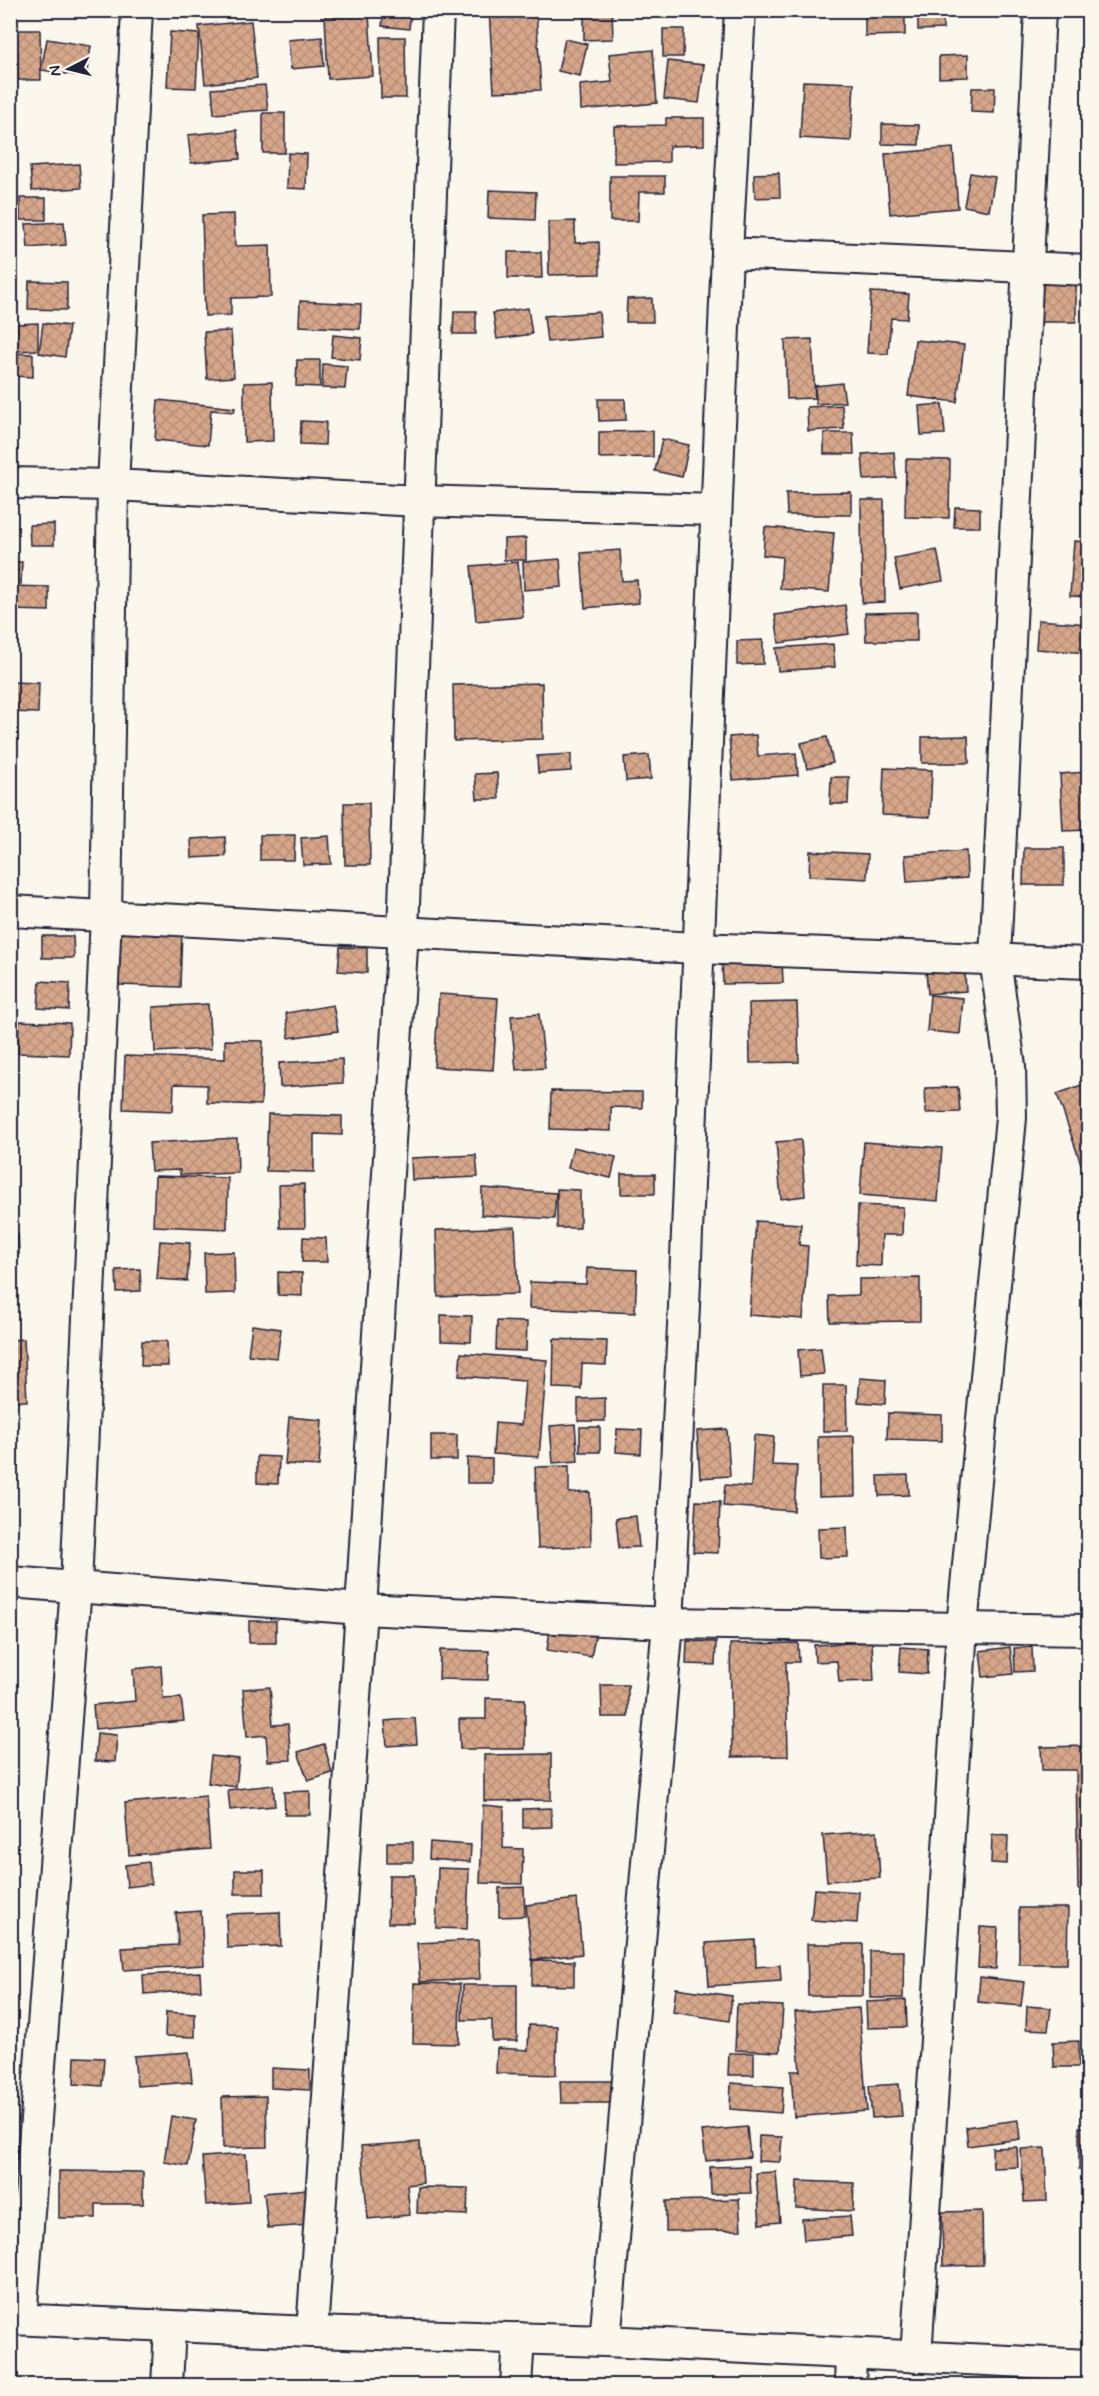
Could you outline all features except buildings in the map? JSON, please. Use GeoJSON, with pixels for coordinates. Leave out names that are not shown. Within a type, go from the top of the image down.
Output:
{"type":"FeatureCollection","features":[{"type":"Feature","properties":{"kind":"street"},"geometry":{"type":"LineString","coordinates":[[137,10],[113,485],[106,915],[76,1586],[16,2319],[312,2332],[605,2341],[1089,2365]]}},
{"type":"Feature","properties":{"kind":"street"},"geometry":{"type":"LineString","coordinates":[[312,2332],[361,1609],[403,931],[438,10]]}},
{"type":"Feature","properties":{"kind":"street"},"geometry":{"type":"LineString","coordinates":[[605,2341],[668,1623],[683,1318],[727,253],[740,10]]}},
{"type":"Feature","properties":{"kind":"street"},"geometry":{"type":"LineString","coordinates":[[916,2357],[962,1627],[1011,1118],[1010,1066],[995,959],[1040,10]]}},
{"type":"Feature","properties":{"kind":"street"},"geometry":{"type":"LineString","coordinates":[[727,253],[1089,270]]}},
{"type":"Feature","properties":{"kind":"street"},"geometry":{"type":"LineString","coordinates":[[10,483],[113,485],[419,501],[716,510]]}},
{"type":"Feature","properties":{"kind":"street"},"geometry":{"type":"LineString","coordinates":[[10,911],[697,948],[1089,963]]}},
{"type":"Feature","properties":{"kind":"street"},"geometry":{"type":"LineString","coordinates":[[10,1582],[361,1609],[668,1623],[1089,1630]]}},
{"type":"Feature","properties":{"kind":"street"},"geometry":{"type":"LineString","coordinates":[[167,2385],[170,2326]]}},
{"type":"Feature","properties":{"kind":"street"},"geometry":{"type":"LineString","coordinates":[[516,2385],[519,2338]]}},
{"type":"Feature","properties":{"kind":"street"},"geometry":{"type":"LineString","coordinates":[[850,2385],[851,2355]]}}]}
